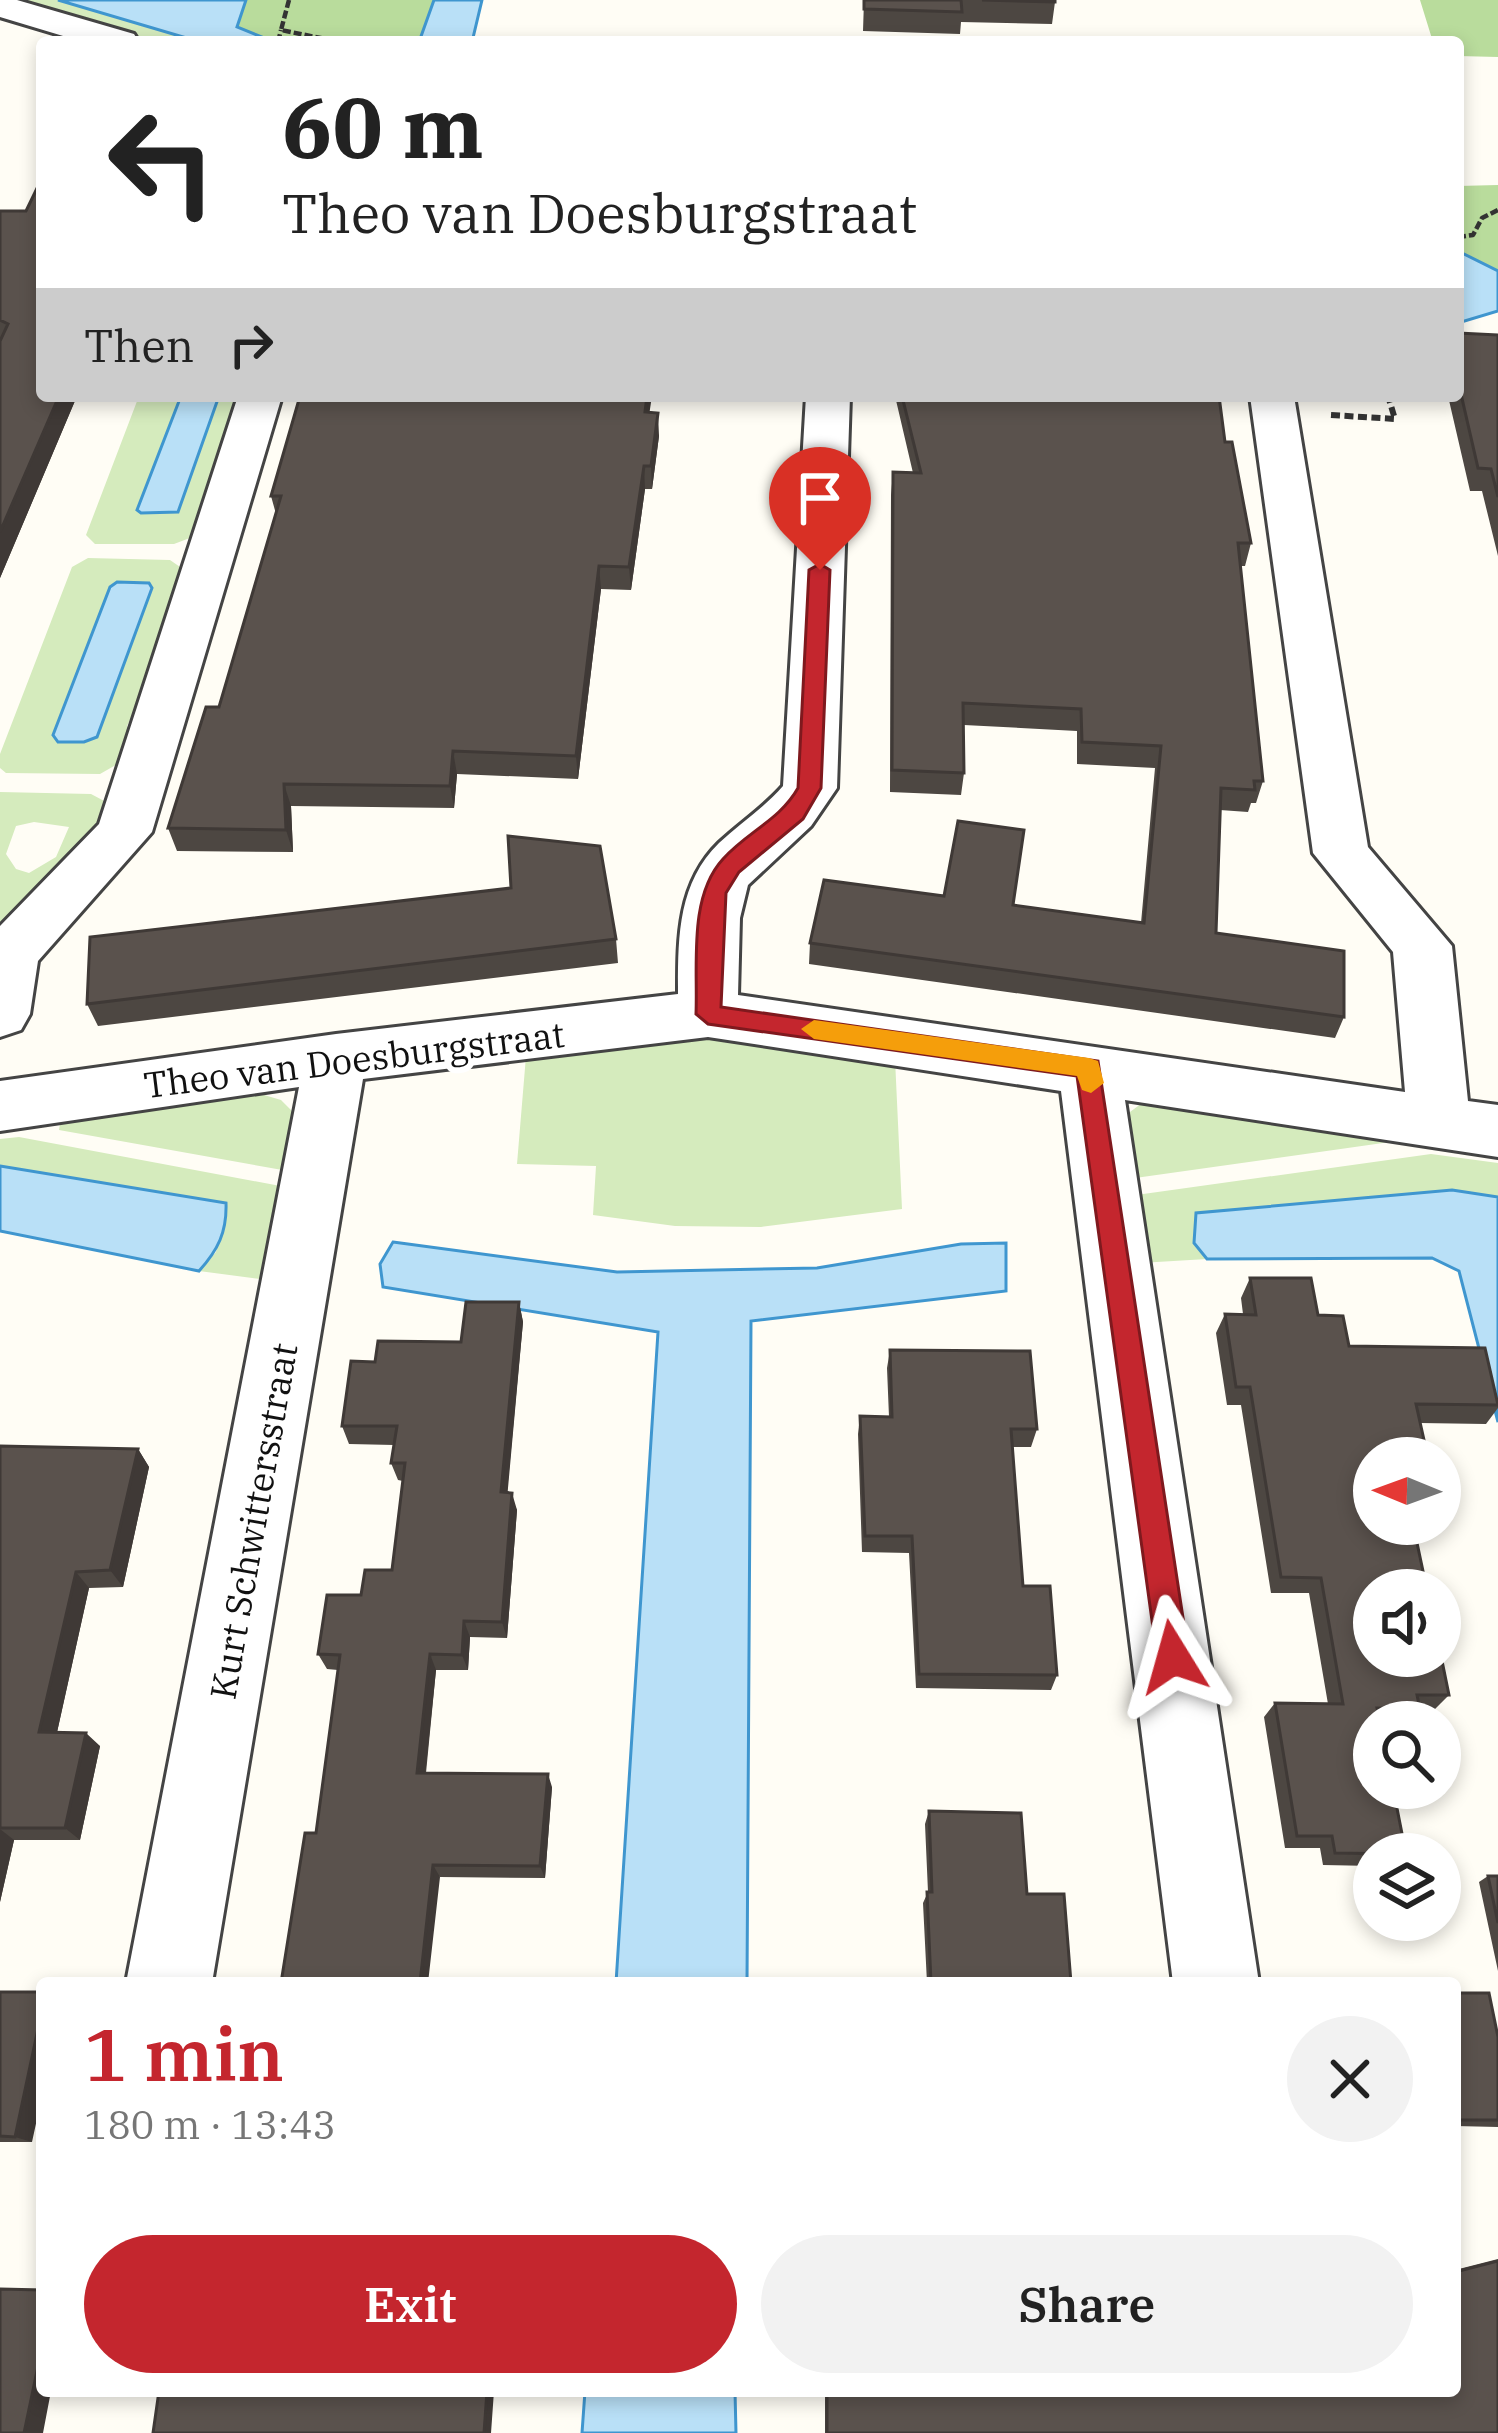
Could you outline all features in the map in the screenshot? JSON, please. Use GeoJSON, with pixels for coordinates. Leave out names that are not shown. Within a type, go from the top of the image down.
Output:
{"type":"FeatureCollection","features":[{"type":"Feature","properties":{"kind":"street"},"geometry":{"type":"LineString","coordinates":[[0,6],[101,36]]}},
{"type":"Feature","properties":{"kind":"street"},"geometry":{"type":"LineString","coordinates":[[0,1014],[9,954],[124,832],[258,402]]}},
{"type":"Feature","properties":{"kind":"street"},"geometry":{"type":"LineString","coordinates":[[708,1014],[714,893],[730,866],[795,813],[809,788],[828,402]]}},
{"type":"Feature","properties":{"kind":"street","name":"Theo van Doesburgstraat"},"geometry":{"type":"LineString","coordinates":[[0,1106],[336,1058],[708,1014],[1468,1127],[1422,946],[1341,854],[1273,405]]}},
{"type":"Feature","properties":{"kind":"street","name":"Kurt Schwittersstraat"},"geometry":{"type":"LineString","coordinates":[[170,1977],[336,1058]]}},
{"type":"Feature","properties":{"kind":"street"},"geometry":{"type":"LineString","coordinates":[[1089,1068],[1215,1977]]}},
{"type":"Feature","properties":{"kind":"path"},"geometry":{"type":"LineString","coordinates":[[280,36],[289,0]]}},
{"type":"Feature","properties":{"kind":"path"},"geometry":{"type":"LineString","coordinates":[[281,30],[310,36]]}},
{"type":"Feature","properties":{"kind":"path"},"geometry":{"type":"LineString","coordinates":[[1464,236],[1473,235],[1482,218],[1498,210]]}},
{"type":"Feature","properties":{"kind":"path"},"geometry":{"type":"LineString","coordinates":[[1273,405],[1395,419],[1390,402]]}},
{"type":"Feature","properties":{"kind":"green space"},"geometry":{"type":"Polygon","coordinates":[[[0,0],[58,0],[180,36],[123,36],[0,0]]]}},
{"type":"Feature","properties":{"kind":"green space"},"geometry":{"type":"Polygon","coordinates":[[[246,0],[434,0],[421,36],[259,36],[237,27],[246,0]]]}},
{"type":"Feature","properties":{"kind":"green space"},"geometry":{"type":"Polygon","coordinates":[[[1420,0],[1498,0],[1498,57],[1464,56],[1464,36],[1431,36],[1420,0]]]}},
{"type":"Feature","properties":{"kind":"green space"},"geometry":{"type":"Polygon","coordinates":[[[1498,185],[1498,271],[1464,254],[1464,186],[1498,185]]]}},
{"type":"Feature","properties":{"kind":"green space"},"geometry":{"type":"Polygon","coordinates":[[[137,402],[179,402],[137,509],[141,513],[178,511],[217,402],[236,402],[195,536],[174,544],[95,544],[86,535],[137,402]]]}},
{"type":"Feature","properties":{"kind":"green space"},"geometry":{"type":"Polygon","coordinates":[[[88,558],[170,560],[183,569],[146,686],[127,726],[130,731],[121,762],[100,774],[6,773],[0,768],[0,754],[72,567],[88,558]]]}},
{"type":"Feature","properties":{"kind":"green space"},"geometry":{"type":"Polygon","coordinates":[[[0,792],[91,794],[108,803],[100,828],[8,928],[0,922],[0,792]],[[34,822],[16,826],[6,854],[16,869],[29,873],[56,857],[69,827],[34,822]]]}},
{"type":"Feature","properties":{"kind":"green space"},"geometry":{"type":"Polygon","coordinates":[[[676,1037],[749,1040],[895,1059],[902,1209],[761,1227],[675,1226],[593,1215],[596,1166],[517,1164],[526,1056],[676,1037]]]}},
{"type":"Feature","properties":{"kind":"green space"},"geometry":{"type":"Polygon","coordinates":[[[251,1091],[281,1100],[295,1114],[288,1171],[59,1130],[61,1117],[251,1091]]]}},
{"type":"Feature","properties":{"kind":"green space"},"geometry":{"type":"Polygon","coordinates":[[[1164,1098],[1387,1131],[1390,1142],[1128,1179],[1126,1115],[1142,1103],[1164,1098]]]}},
{"type":"Feature","properties":{"kind":"green space"},"geometry":{"type":"Polygon","coordinates":[[[19,1137],[291,1188],[268,1280],[199,1271],[216,1252],[225,1203],[0,1166],[0,1139],[19,1137]]]}},
{"type":"Feature","properties":{"kind":"green space"},"geometry":{"type":"Polygon","coordinates":[[[1431,1154],[1498,1163],[1498,1197],[1452,1190],[1196,1213],[1194,1243],[1207,1259],[1140,1263],[1129,1196],[1431,1154]]]}},
{"type":"Feature","properties":{"kind":"water"},"geometry":{"type":"Polygon","coordinates":[[[58,0],[246,0],[237,27],[259,36],[180,36],[58,0]]]}},
{"type":"Feature","properties":{"kind":"water"},"geometry":{"type":"Polygon","coordinates":[[[434,0],[482,0],[473,36],[421,36],[434,0]]]}},
{"type":"Feature","properties":{"kind":"water"},"geometry":{"type":"Polygon","coordinates":[[[1464,254],[1498,271],[1498,311],[1464,321],[1464,254]]]}},
{"type":"Feature","properties":{"kind":"water"},"geometry":{"type":"Polygon","coordinates":[[[179,402],[217,402],[178,512],[137,510],[179,402]]]}},
{"type":"Feature","properties":{"kind":"water"},"geometry":{"type":"Polygon","coordinates":[[[117,582],[149,583],[152,588],[97,737],[58,742],[53,735],[110,587],[117,582]]]}},
{"type":"Feature","properties":{"kind":"water"},"geometry":{"type":"Polygon","coordinates":[[[0,1166],[226,1203],[223,1232],[199,1271],[0,1231],[0,1166]]]}},
{"type":"Feature","properties":{"kind":"water"},"geometry":{"type":"Polygon","coordinates":[[[1452,1190],[1498,1197],[1498,1422],[1459,1271],[1432,1258],[1207,1259],[1194,1243],[1196,1213],[1452,1190]]]}},
{"type":"Feature","properties":{"kind":"water"},"geometry":{"type":"Polygon","coordinates":[[[393,1242],[617,1272],[817,1268],[961,1244],[1006,1243],[1006,1291],[751,1321],[747,1977],[616,1977],[658,1332],[383,1287],[380,1264],[393,1242]]]}},
{"type":"Feature","properties":{"kind":"water"},"geometry":{"type":"Polygon","coordinates":[[[585,2397],[735,2397],[736,2433],[582,2433],[585,2397]]]}},
{"type":"Feature","properties":{"kind":"building"},"geometry":{"type":"Polygon","coordinates":[[[864,0],[961,0],[962,12],[864,9],[864,0]]]}},
{"type":"Feature","properties":{"kind":"building"},"geometry":{"type":"Polygon","coordinates":[[[36,190],[36,402],[56,402],[0,532],[0,341],[8,324],[0,320],[0,211],[26,211],[36,190]]]}},
{"type":"Feature","properties":{"kind":"building"},"geometry":{"type":"Polygon","coordinates":[[[1464,333],[1498,335],[1498,497],[1491,469],[1478,468],[1463,402],[1464,333]]]}},
{"type":"Feature","properties":{"kind":"building"},"geometry":{"type":"Polygon","coordinates":[[[298,402],[646,402],[645,412],[658,413],[651,466],[644,466],[629,567],[599,566],[576,756],[453,751],[450,786],[284,784],[286,830],[168,828],[206,707],[219,707],[281,496],[271,496],[298,402]]]}},
{"type":"Feature","properties":{"kind":"building"},"geometry":{"type":"Polygon","coordinates":[[[903,402],[1220,402],[1251,543],[1238,543],[1263,781],[1254,781],[1255,790],[1221,788],[1216,933],[1344,951],[1344,1017],[810,943],[824,880],[944,896],[958,821],[1024,830],[1013,905],[1144,923],[1161,746],[1082,742],[1081,709],[963,703],[964,773],[892,770],[893,472],[921,473],[903,402]]]}},
{"type":"Feature","properties":{"kind":"building"},"geometry":{"type":"Polygon","coordinates":[[[508,836],[600,846],[616,939],[87,1004],[90,937],[511,888],[508,836]]]}},
{"type":"Feature","properties":{"kind":"building"},"geometry":{"type":"Polygon","coordinates":[[[1250,1278],[1311,1278],[1318,1315],[1343,1316],[1349,1346],[1485,1348],[1498,1405],[1416,1404],[1423,1437],[1353,1437],[1353,1545],[1417,1545],[1423,1569],[1353,1569],[1353,1677],[1445,1677],[1449,1695],[1417,1695],[1418,1701],[1353,1701],[1353,1809],[1397,1809],[1402,1833],[1353,1833],[1353,1853],[1335,1853],[1332,1836],[1297,1836],[1275,1703],[1343,1704],[1321,1578],[1281,1577],[1250,1387],[1236,1387],[1225,1314],[1256,1315],[1250,1278]]]}},
{"type":"Feature","properties":{"kind":"building"},"geometry":{"type":"Polygon","coordinates":[[[466,1302],[519,1302],[501,1492],[512,1493],[502,1622],[464,1621],[462,1655],[430,1654],[417,1773],[548,1774],[540,1866],[433,1865],[421,1977],[282,1977],[305,1833],[316,1833],[340,1655],[318,1654],[327,1595],[361,1595],[365,1570],[392,1570],[405,1463],[391,1463],[397,1426],[342,1426],[351,1361],[375,1362],[378,1341],[461,1342],[466,1302]]]}},
{"type":"Feature","properties":{"kind":"building"},"geometry":{"type":"Polygon","coordinates":[[[890,1350],[1030,1351],[1037,1429],[1011,1429],[1023,1586],[1050,1586],[1057,1675],[919,1674],[912,1536],[865,1536],[860,1416],[892,1417],[890,1350]]]}},
{"type":"Feature","properties":{"kind":"building"},"geometry":{"type":"Polygon","coordinates":[[[0,1446],[138,1449],[110,1570],[76,1572],[39,1732],[86,1733],[65,1828],[0,1828],[0,1446]]]}},
{"type":"Feature","properties":{"kind":"building"},"geometry":{"type":"Polygon","coordinates":[[[929,1811],[1021,1813],[1027,1894],[1064,1894],[1071,1977],[931,1977],[927,1892],[932,1892],[929,1811]]]}},
{"type":"Feature","properties":{"kind":"building"},"geometry":{"type":"Polygon","coordinates":[[[1488,1876],[1498,1876],[1498,1923],[1488,1876]]]}},
{"type":"Feature","properties":{"kind":"building"},"geometry":{"type":"Polygon","coordinates":[[[0,1992],[36,1992],[36,2038],[15,2137],[0,2136],[0,1992]]]}},
{"type":"Feature","properties":{"kind":"building"},"geometry":{"type":"Polygon","coordinates":[[[1461,1993],[1489,1993],[1498,2037],[1498,2120],[1461,2120],[1461,1993]]]}},
{"type":"Feature","properties":{"kind":"building"},"geometry":{"type":"Polygon","coordinates":[[[1498,2261],[1498,2433],[827,2433],[827,2397],[1461,2397],[1461,2270],[1498,2261]]]}},
{"type":"Feature","properties":{"kind":"building"},"geometry":{"type":"Polygon","coordinates":[[[0,2289],[36,2290],[36,2376],[24,2433],[0,2433],[0,2289]]]}},
{"type":"Feature","properties":{"kind":"building"},"geometry":{"type":"Polygon","coordinates":[[[158,2397],[487,2397],[484,2433],[153,2433],[158,2397]]]}},
{"type":"Feature","properties":{"kind":"slow traffic"},"geometry":{"type":"LineString","coordinates":[[814,1029],[1089,1068],[1091,1083]]}},
{"type":"Feature","properties":{"kind":"route"},"geometry":{"type":"LineString","coordinates":[[820,570],[809,788],[795,813],[730,866],[714,893],[708,1014],[1089,1068],[1173,1657]]}}]}
